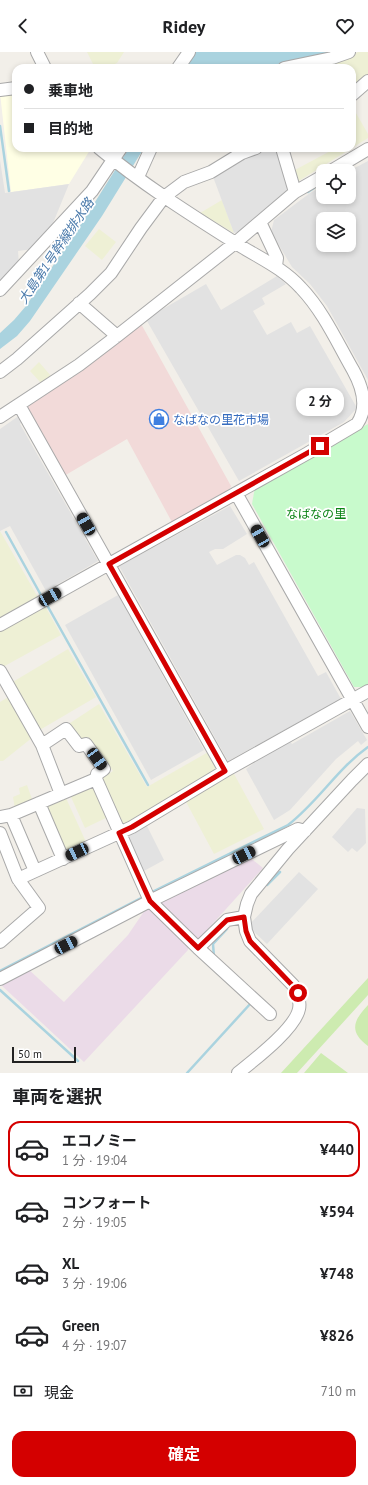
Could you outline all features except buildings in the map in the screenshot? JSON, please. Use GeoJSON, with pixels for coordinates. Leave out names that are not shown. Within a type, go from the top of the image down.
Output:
{"type":"FeatureCollection","features":[{"type":"Feature","properties":{"kind":"street"},"geometry":{"type":"LineString","coordinates":[[37,52],[43,64]]}},
{"type":"Feature","properties":{"kind":"street"},"geometry":{"type":"LineString","coordinates":[[181,64],[189,52]]}},
{"type":"Feature","properties":{"kind":"street"},"geometry":{"type":"LineString","coordinates":[[303,64],[332,58],[349,52]]}},
{"type":"Feature","properties":{"kind":"street"},"geometry":{"type":"LineString","coordinates":[[356,92],[368,81]]}},
{"type":"Feature","properties":{"kind":"street"},"geometry":{"type":"LineString","coordinates":[[0,90],[12,88]]}},
{"type":"Feature","properties":{"kind":"street"},"geometry":{"type":"LineString","coordinates":[[343,164],[368,149]]}},
{"type":"Feature","properties":{"kind":"street"},"geometry":{"type":"LineString","coordinates":[[0,625],[357,424],[366,413],[367,406],[364,390],[322,316],[301,287],[276,266],[235,243],[164,197],[104,152]]}},
{"type":"Feature","properties":{"kind":"street"},"geometry":{"type":"LineString","coordinates":[[0,290],[92,191],[118,152]]}},
{"type":"Feature","properties":{"kind":"street"},"geometry":{"type":"LineString","coordinates":[[136,176],[149,152]]}},
{"type":"Feature","properties":{"kind":"street"},"geometry":{"type":"LineString","coordinates":[[0,372],[17,359],[111,273],[164,197],[184,182],[211,172],[242,152]]}},
{"type":"Feature","properties":{"kind":"street"},"geometry":{"type":"LineString","coordinates":[[283,152],[295,192]]}},
{"type":"Feature","properties":{"kind":"street"},"geometry":{"type":"LineString","coordinates":[[0,417],[79,365],[235,243],[295,192],[316,180]]}},
{"type":"Feature","properties":{"kind":"street"},"geometry":{"type":"LineString","coordinates":[[260,222],[277,258],[276,266]]}},
{"type":"Feature","properties":{"kind":"street"},"geometry":{"type":"LineString","coordinates":[[79,303],[117,336]]}},
{"type":"Feature","properties":{"kind":"street"},"geometry":{"type":"LineString","coordinates":[[19,405],[225,771]]}},
{"type":"Feature","properties":{"kind":"street"},"geometry":{"type":"LineString","coordinates":[[236,493],[368,727]]}},
{"type":"Feature","properties":{"kind":"street"},"geometry":{"type":"LineString","coordinates":[[0,671],[42,745],[61,794]]}},
{"type":"Feature","properties":{"kind":"street"},"geometry":{"type":"LineString","coordinates":[[18,879],[132,827],[225,771],[368,691]]}},
{"type":"Feature","properties":{"kind":"street"},"geometry":{"type":"LineString","coordinates":[[42,745],[66,729],[79,746],[86,744],[104,769],[97,774],[96,779],[149,897],[198,948],[270,1014]]}},
{"type":"Feature","properties":{"kind":"street"},"geometry":{"type":"LineString","coordinates":[[238,1073],[268,1048],[290,1026],[300,1009],[298,993],[293,986],[250,941],[246,931],[244,917],[246,904],[251,894],[305,831],[368,764]]}},
{"type":"Feature","properties":{"kind":"street"},"geometry":{"type":"LineString","coordinates":[[35,872],[6,816],[96,779]]}},
{"type":"Feature","properties":{"kind":"street"},"geometry":{"type":"LineString","coordinates":[[39,803],[63,859]]}},
{"type":"Feature","properties":{"kind":"street"},"geometry":{"type":"LineString","coordinates":[[0,979],[149,897],[298,829],[305,831]]}},
{"type":"Feature","properties":{"kind":"street"},"geometry":{"type":"LineString","coordinates":[[0,833],[18,879],[39,908],[0,942]]}},
{"type":"Feature","properties":{"kind":"street"},"geometry":{"type":"LineString","coordinates":[[198,948],[227,920],[244,917]]}},
{"type":"Feature","properties":{"kind":"shaded area"},"geometry":{"type":"Polygon","coordinates":[[[87,52],[124,52],[115,64],[93,64],[87,52]]]}},
{"type":"Feature","properties":{"kind":"shaded area"},"geometry":{"type":"Polygon","coordinates":[[[358,52],[368,52],[368,77],[356,88],[356,64],[320,64],[358,52]]]}},
{"type":"Feature","properties":{"kind":"shaded area"},"geometry":{"type":"Polygon","coordinates":[[[12,91],[12,152],[89,152],[69,184],[11,192],[0,93],[12,91]]]}},
{"type":"Feature","properties":{"kind":"shaded area"},"geometry":{"type":"Polygon","coordinates":[[[356,113],[368,134],[368,138],[356,146],[356,113]]]}},
{"type":"Feature","properties":{"kind":"shaded area"},"geometry":{"type":"Polygon","coordinates":[[[252,152],[278,152],[289,189],[238,232],[234,233],[212,174],[242,155],[252,152]]]}},
{"type":"Feature","properties":{"kind":"shaded area"},"geometry":{"type":"Polygon","coordinates":[[[329,152],[346,152],[326,164],[316,164],[316,170],[297,182],[293,171],[329,152]]]}},
{"type":"Feature","properties":{"kind":"shaded area"},"geometry":{"type":"Polygon","coordinates":[[[0,160],[5,193],[69,184],[51,228],[33,249],[18,251],[19,264],[0,282],[0,160]]]}},
{"type":"Feature","properties":{"kind":"shaded area"},"geometry":{"type":"Polygon","coordinates":[[[368,161],[368,380],[327,306],[310,284],[292,267],[271,232],[274,220],[316,190],[316,204],[356,204],[356,167],[368,161]]]}},
{"type":"Feature","properties":{"kind":"shaded area"},"geometry":{"type":"Polygon","coordinates":[[[222,200],[234,233],[200,213],[222,200]]]}},
{"type":"Feature","properties":{"kind":"shaded area"},"geometry":{"type":"Polygon","coordinates":[[[99,229],[116,242],[102,260],[85,246],[99,229]]]}},
{"type":"Feature","properties":{"kind":"shaded area"},"geometry":{"type":"Polygon","coordinates":[[[277,276],[286,284],[262,298],[265,304],[253,311],[267,335],[291,322],[297,333],[310,326],[357,408],[344,422],[239,481],[147,321],[149,317],[206,284],[221,310],[277,276]]]}},
{"type":"Feature","properties":{"kind":"shaded area"},"geometry":{"type":"Polygon","coordinates":[[[140,322],[231,486],[228,494],[173,524],[127,439],[64,476],[27,411],[29,404],[140,322]]]}},
{"type":"Feature","properties":{"kind":"shaded area"},"geometry":{"type":"Polygon","coordinates":[[[39,362],[51,376],[41,383],[30,371],[39,362]]]}},
{"type":"Feature","properties":{"kind":"shaded area"},"geometry":{"type":"Polygon","coordinates":[[[20,415],[23,420],[20,424],[98,561],[46,591],[10,526],[0,531],[0,429],[20,415]]]}},
{"type":"Feature","properties":{"kind":"shaded area"},"geometry":{"type":"Polygon","coordinates":[[[230,506],[247,534],[223,549],[215,549],[209,552],[217,565],[236,555],[240,555],[245,558],[249,565],[254,562],[318,676],[326,672],[341,699],[228,761],[119,566],[230,506]]]}},
{"type":"Feature","properties":{"kind":"shaded area"},"geometry":{"type":"Polygon","coordinates":[[[0,531],[39,599],[0,622],[0,531]]]}},
{"type":"Feature","properties":{"kind":"shaded area"},"geometry":{"type":"Polygon","coordinates":[[[118,595],[204,750],[151,780],[65,625],[118,595]]]}},
{"type":"Feature","properties":{"kind":"shaded area"},"geometry":{"type":"Polygon","coordinates":[[[45,606],[61,635],[1,668],[0,631],[45,606]]]}},
{"type":"Feature","properties":{"kind":"shaded area"},"geometry":{"type":"Polygon","coordinates":[[[68,649],[96,697],[38,731],[11,683],[68,649]]]}},
{"type":"Feature","properties":{"kind":"shaded area"},"geometry":{"type":"Polygon","coordinates":[[[10,696],[33,737],[3,761],[0,761],[0,702],[10,696]]]}},
{"type":"Feature","properties":{"kind":"shaded area"},"geometry":{"type":"Polygon","coordinates":[[[99,704],[147,787],[210,751],[221,770],[175,798],[145,811],[147,814],[124,825],[102,778],[113,771],[88,737],[80,740],[67,725],[99,704]]]}},
{"type":"Feature","properties":{"kind":"shaded area"},"geometry":{"type":"Polygon","coordinates":[[[350,711],[367,740],[361,745],[358,741],[336,759],[290,810],[274,820],[246,769],[270,751],[290,741],[292,744],[350,711]]]}},
{"type":"Feature","properties":{"kind":"shaded area"},"geometry":{"type":"Polygon","coordinates":[[[233,772],[264,829],[214,854],[184,798],[233,772]]]}},
{"type":"Feature","properties":{"kind":"shaded area"},"geometry":{"type":"Polygon","coordinates":[[[27,785],[33,802],[15,809],[13,797],[20,794],[19,788],[27,785]]]}},
{"type":"Feature","properties":{"kind":"shaded area"},"geometry":{"type":"Polygon","coordinates":[[[91,785],[95,787],[108,817],[85,828],[71,797],[72,794],[91,785]]]}},
{"type":"Feature","properties":{"kind":"shaded area"},"geometry":{"type":"Polygon","coordinates":[[[66,798],[86,842],[66,854],[44,806],[66,798]]]}},
{"type":"Feature","properties":{"kind":"shaded area"},"geometry":{"type":"Polygon","coordinates":[[[357,808],[365,809],[366,843],[357,852],[352,848],[348,852],[332,837],[357,808]]]}},
{"type":"Feature","properties":{"kind":"shaded area"},"geometry":{"type":"Polygon","coordinates":[[[145,822],[164,860],[142,872],[125,836],[145,822]]]}},
{"type":"Feature","properties":{"kind":"shaded area"},"geometry":{"type":"Polygon","coordinates":[[[248,856],[263,868],[199,939],[196,939],[158,904],[160,900],[248,856]]]}},
{"type":"Feature","properties":{"kind":"shaded area"},"geometry":{"type":"Polygon","coordinates":[[[299,872],[318,889],[267,944],[248,926],[299,872]]]}},
{"type":"Feature","properties":{"kind":"shaded area"},"geometry":{"type":"Polygon","coordinates":[[[147,907],[149,907],[188,942],[188,950],[84,1062],[0,984],[27,968],[64,1002],[128,935],[147,907]]]}},
{"type":"Feature","properties":{"kind":"green space","name":"なばなの里"},"geometry":{"type":"Polygon","coordinates":[[[368,424],[368,687],[354,687],[252,504],[255,487],[368,424]]]}},
{"type":"Feature","properties":{"kind":"green space"},"geometry":{"type":"Polygon","coordinates":[[[368,978],[368,995],[297,1073],[281,1073],[368,978]]]}},
{"type":"Feature","properties":{"kind":"green space"},"geometry":{"type":"Polygon","coordinates":[[[368,1005],[368,1046],[358,1035],[355,1026],[359,1016],[368,1005]]]}},
{"type":"Feature","properties":{"kind":"green space"},"geometry":{"type":"Polygon","coordinates":[[[321,1053],[348,1073],[304,1073],[321,1053]]]}},
{"type":"Feature","properties":{"kind":"water"},"geometry":{"type":"Polygon","coordinates":[[[195,52],[333,52],[308,59],[278,64],[187,64],[195,52]]]}},
{"type":"Feature","properties":{"kind":"water"},"geometry":{"type":"Polygon","coordinates":[[[126,152],[142,152],[102,216],[30,321],[17,336],[0,349],[0,333],[26,306],[83,221],[126,152]]]}},
{"type":"Feature","properties":{"kind":"waterway"},"geometry":{"type":"LineString","coordinates":[[0,126],[9,191]]}},
{"type":"Feature","properties":{"kind":"waterway"},"geometry":{"type":"LineString","coordinates":[[308,192],[314,188]]}},
{"type":"Feature","properties":{"kind":"waterway"},"geometry":{"type":"LineString","coordinates":[[6,532],[42,597]]}},
{"type":"Feature","properties":{"kind":"waterway"},"geometry":{"type":"LineString","coordinates":[[47,605],[148,785]]}},
{"type":"Feature","properties":{"kind":"waterway"},"geometry":{"type":"LineString","coordinates":[[150,893],[288,825],[309,806],[347,765],[368,747]]}},
{"type":"Feature","properties":{"kind":"waterway"},"geometry":{"type":"LineString","coordinates":[[267,885],[280,872]]}},
{"type":"Feature","properties":{"kind":"waterway"},"geometry":{"type":"LineString","coordinates":[[0,971],[143,897]]}},
{"type":"Feature","properties":{"kind":"waterway"},"geometry":{"type":"LineString","coordinates":[[214,957],[213,944],[227,929]]}},
{"type":"Feature","properties":{"kind":"waterway"},"geometry":{"type":"LineString","coordinates":[[0,990],[78,1061]]}},
{"type":"Feature","properties":{"kind":"waterway"},"geometry":{"type":"LineString","coordinates":[[187,1073],[251,1003]]}},
{"type":"Feature","properties":{"kind":"place","name":"なばなの里花市場"},"geometry":{"type":"Point","coordinates":[159,419]}},
{"type":"Feature","properties":{"kind":"route"},"geometry":{"type":"LineString","coordinates":[[298,993],[250,941],[246,931],[244,917],[234,918],[224,922],[198,948],[150,901],[119,833],[132,827],[164,806],[225,771],[109,564],[320,446]]}},
{"type":"Feature","properties":{"kind":"water label","name":"大島第1号幹線排水路"},"geometry":{"type":"Point","coordinates":[56,251]}}]}
